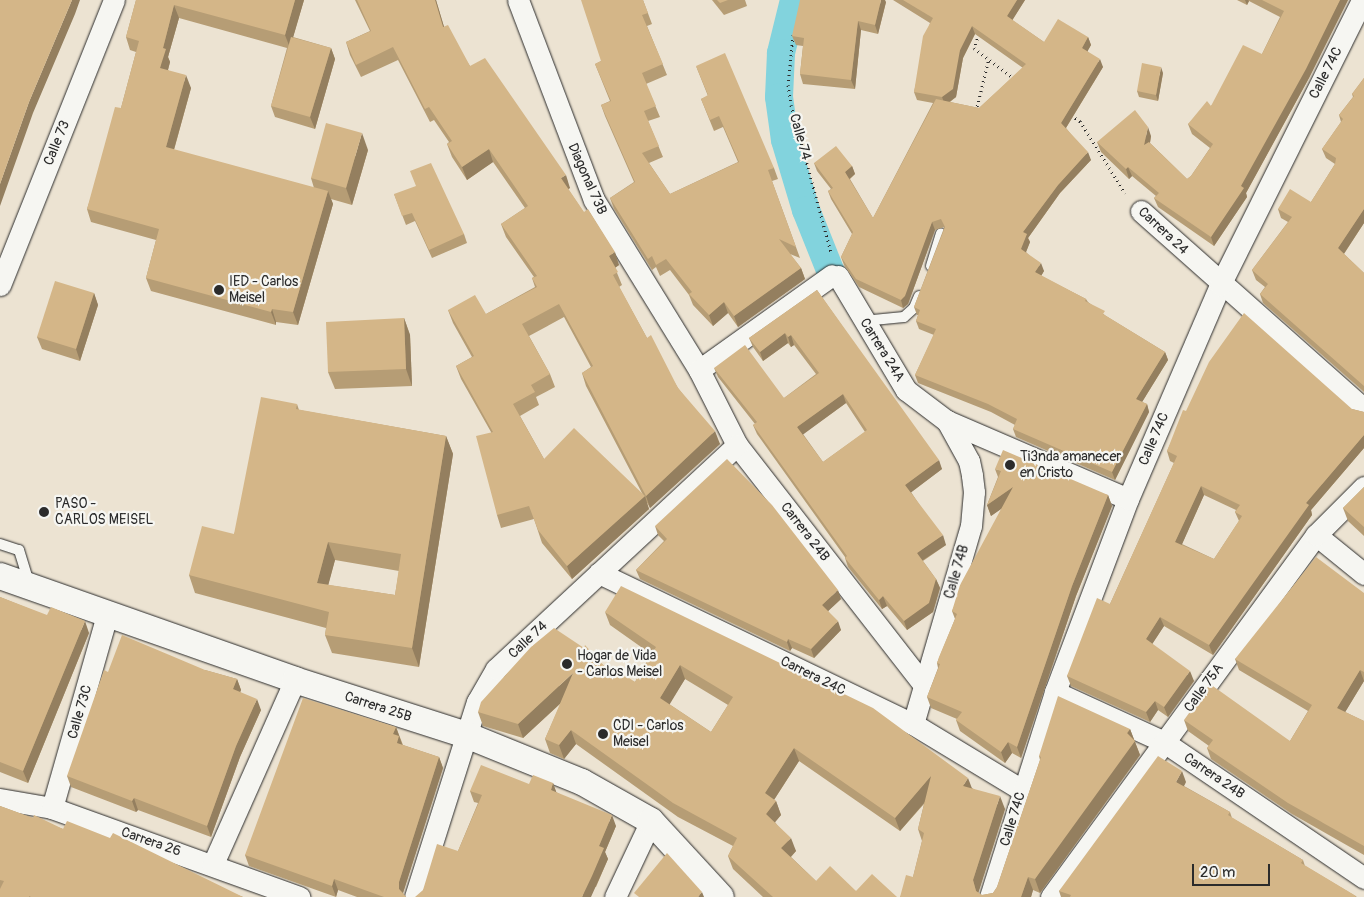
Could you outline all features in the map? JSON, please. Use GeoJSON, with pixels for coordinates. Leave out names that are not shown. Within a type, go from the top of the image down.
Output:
{"type":"FeatureCollection","features":[{"type":"Feature","properties":{"kind":"street","name":"Calle 73"},"geometry":{"type":"LineString","coordinates":[[0,285],[4,264],[114,0]]}},
{"type":"Feature","properties":{"kind":"street","name":"Diagonal 73B"},"geometry":{"type":"LineString","coordinates":[[518,0],[594,200],[699,370]]}},
{"type":"Feature","properties":{"kind":"street","name":"Calle 74C"},"geometry":{"type":"LineString","coordinates":[[990,897],[1022,790],[1055,692],[1128,499],[1220,284],[1362,0]]}},
{"type":"Feature","properties":{"kind":"street","name":"Carrera 24"},"geometry":{"type":"LineString","coordinates":[[1140,211],[1220,284],[1364,409]]}},
{"type":"Feature","properties":{"kind":"street"},"geometry":{"type":"LineString","coordinates":[[699,370],[834,268]]}},
{"type":"Feature","properties":{"kind":"street","name":"Carrera 24A"},"geometry":{"type":"LineString","coordinates":[[834,268],[863,321],[906,390],[947,421],[1128,499]]}},
{"type":"Feature","properties":{"kind":"street","name":"Carrera 24B"},"geometry":{"type":"LineString","coordinates":[[699,370],[737,445],[924,685]]}},
{"type":"Feature","properties":{"kind":"street","name":"Calle 74B"},"geometry":{"type":"LineString","coordinates":[[913,724],[971,526],[974,492],[969,461],[947,421]]}},
{"type":"Feature","properties":{"kind":"street","name":"Calle 74"},"geometry":{"type":"LineString","coordinates":[[416,897],[477,702],[496,669],[737,445]]}},
{"type":"Feature","properties":{"kind":"street","name":"Calle 75A"},"geometry":{"type":"LineString","coordinates":[[1052,897],[1316,535],[1364,487]]}},
{"type":"Feature","properties":{"kind":"street"},"geometry":{"type":"LineString","coordinates":[[1316,535],[1364,574]]}},
{"type":"Feature","properties":{"kind":"street","name":"Carrera 24C"},"geometry":{"type":"LineString","coordinates":[[599,573],[913,724],[1022,790]]}},
{"type":"Feature","properties":{"kind":"street","name":"Carrera 25B"},"geometry":{"type":"LineString","coordinates":[[0,576],[107,616],[295,680],[466,735],[582,782],[651,821],[722,897]]}},
{"type":"Feature","properties":{"kind":"street","name":"Calle 73C"},"geometry":{"type":"LineString","coordinates":[[52,808],[107,616]]}},
{"type":"Feature","properties":{"kind":"street"},"geometry":{"type":"LineString","coordinates":[[213,864],[295,680]]}},
{"type":"Feature","properties":{"kind":"street","name":"Carrera 24B"},"geometry":{"type":"LineString","coordinates":[[1055,692],[1164,742],[1364,878]]}},
{"type":"Feature","properties":{"kind":"street","name":"Carrera 26"},"geometry":{"type":"LineString","coordinates":[[0,799],[52,808],[213,864],[300,897]]}},
{"type":"Feature","properties":{"kind":"street"},"geometry":{"type":"LineString","coordinates":[[616,897],[651,821]]}},
{"type":"Feature","properties":{"kind":"lane"},"geometry":{"type":"LineString","coordinates":[[863,321],[904,317],[914,308],[926,280],[940,233]]}},
{"type":"Feature","properties":{"kind":"lane"},"geometry":{"type":"LineString","coordinates":[[0,544],[18,550],[31,588]]}},
{"type":"Feature","properties":{"kind":"path"},"geometry":{"type":"LineString","coordinates":[[982,25],[974,48],[1023,85]]}},
{"type":"Feature","properties":{"kind":"path","name":"Calle 74"},"geometry":{"type":"LineString","coordinates":[[794,31],[788,85],[791,105],[834,268]]}},
{"type":"Feature","properties":{"kind":"path"},"geometry":{"type":"LineString","coordinates":[[975,115],[989,58]]}},
{"type":"Feature","properties":{"kind":"path","name":"Carrera 24"},"geometry":{"type":"LineString","coordinates":[[1064,110],[1080,121],[1121,189],[1140,211]]}},
{"type":"Feature","properties":{"kind":"building"},"geometry":{"type":"Polygon","coordinates":[[[0,0],[72,0],[29,102],[0,184],[0,0]]]}},
{"type":"Feature","properties":{"kind":"building"},"geometry":{"type":"Polygon","coordinates":[[[136,0],[295,0],[285,35],[174,5],[163,48],[166,49],[160,68],[186,75],[166,147],[328,191],[293,312],[272,309],[271,312],[146,278],[159,229],[87,209],[115,107],[121,108],[139,41],[126,37],[136,0]]]}},
{"type":"Feature","properties":{"kind":"building"},"geometry":{"type":"Polygon","coordinates":[[[357,0],[435,0],[443,27],[448,25],[470,66],[485,58],[566,175],[561,178],[584,212],[588,209],[615,252],[609,256],[618,272],[613,275],[647,338],[651,335],[678,388],[715,431],[646,496],[582,373],[593,366],[559,304],[522,324],[550,374],[531,385],[535,392],[513,404],[544,459],[574,428],[645,496],[567,566],[538,530],[529,506],[497,515],[476,436],[493,432],[456,366],[474,356],[448,310],[475,295],[486,314],[537,287],[532,278],[537,276],[501,224],[528,206],[489,149],[462,167],[447,144],[452,141],[429,107],[425,109],[393,47],[356,65],[346,42],[371,31],[357,0]]]}},
{"type":"Feature","properties":{"kind":"building"},"geometry":{"type":"Polygon","coordinates":[[[581,0],[643,0],[648,13],[642,15],[663,64],[642,73],[656,106],[644,111],[659,146],[642,153],[670,194],[739,162],[719,116],[710,120],[701,99],[708,95],[696,66],[725,53],[774,168],[768,170],[796,247],[779,239],[801,268],[734,316],[724,302],[709,315],[689,294],[692,292],[666,259],[656,265],[652,256],[648,259],[610,198],[635,182],[601,105],[611,101],[595,64],[601,61],[581,0]]]}},
{"type":"Feature","properties":{"kind":"building"},"geometry":{"type":"Polygon","coordinates":[[[717,0],[728,0],[720,3],[717,0]]]}},
{"type":"Feature","properties":{"kind":"building"},"geometry":{"type":"Polygon","coordinates":[[[800,0],[881,0],[875,25],[858,21],[851,80],[800,74],[804,38],[792,36],[800,0]]]}},
{"type":"Feature","properties":{"kind":"building"},"geometry":{"type":"Polygon","coordinates":[[[903,0],[1017,0],[1007,16],[1044,42],[1058,19],[1088,37],[1082,48],[1100,59],[1061,123],[1088,152],[1058,185],[1023,232],[1027,234],[1021,249],[1041,263],[1035,272],[1086,299],[1085,301],[1105,311],[1103,314],[1165,352],[1136,399],[1147,404],[1112,472],[1013,429],[1017,419],[988,404],[915,375],[936,329],[916,321],[920,310],[914,307],[945,227],[941,219],[932,222],[905,296],[901,300],[856,279],[841,257],[853,232],[828,191],[833,188],[814,163],[836,146],[852,166],[845,172],[873,218],[936,99],[979,108],[1026,64],[972,26],[960,50],[953,89],[942,97],[914,92],[923,36],[933,18],[903,0]]]}},
{"type":"Feature","properties":{"kind":"building"},"geometry":{"type":"Polygon","coordinates":[[[1262,0],[1340,0],[1306,69],[1241,186],[1244,188],[1211,237],[1154,198],[1159,193],[1128,167],[1126,169],[1097,142],[1135,110],[1148,127],[1144,145],[1149,142],[1187,179],[1191,176],[1213,144],[1188,124],[1207,101],[1211,106],[1243,45],[1262,54],[1284,11],[1262,0]]]}},
{"type":"Feature","properties":{"kind":"building"},"geometry":{"type":"Polygon","coordinates":[[[291,37],[331,48],[310,117],[271,106],[291,37]]]}},
{"type":"Feature","properties":{"kind":"building"},"geometry":{"type":"Polygon","coordinates":[[[1142,63],[1161,67],[1156,95],[1137,91],[1142,63]]]}},
{"type":"Feature","properties":{"kind":"building"},"geometry":{"type":"Polygon","coordinates":[[[1364,78],[1364,209],[1338,248],[1364,273],[1364,386],[1260,294],[1268,284],[1252,270],[1292,217],[1278,209],[1290,189],[1311,202],[1335,164],[1336,158],[1322,149],[1343,119],[1339,115],[1354,96],[1352,94],[1364,78]]]}},
{"type":"Feature","properties":{"kind":"building"},"geometry":{"type":"Polygon","coordinates":[[[326,123],[362,133],[346,188],[311,178],[326,123]]]}},
{"type":"Feature","properties":{"kind":"building"},"geometry":{"type":"Polygon","coordinates":[[[431,163],[464,234],[429,250],[412,213],[402,216],[394,194],[416,186],[410,171],[431,163]]]}},
{"type":"Feature","properties":{"kind":"building"},"geometry":{"type":"Polygon","coordinates":[[[55,281],[94,293],[76,349],[37,337],[55,281]]]}},
{"type":"Feature","properties":{"kind":"building"},"geometry":{"type":"Polygon","coordinates":[[[817,290],[939,460],[905,485],[943,535],[917,553],[936,579],[929,603],[904,621],[883,596],[879,600],[845,558],[847,556],[753,425],[757,422],[714,368],[745,345],[784,398],[819,373],[791,335],[788,337],[785,333],[760,352],[749,338],[817,290]],[[843,394],[797,427],[823,462],[867,430],[843,394]]]}},
{"type":"Feature","properties":{"kind":"building"},"geometry":{"type":"Polygon","coordinates":[[[1244,313],[1352,409],[1364,412],[1364,435],[1306,503],[1309,505],[1209,645],[1160,617],[1146,639],[1190,671],[1164,707],[1155,701],[1146,712],[1067,676],[1097,598],[1110,604],[1177,456],[1167,451],[1183,410],[1186,411],[1209,362],[1244,313]],[[1201,486],[1175,542],[1214,559],[1242,516],[1235,512],[1240,505],[1201,486]]]}},
{"type":"Feature","properties":{"kind":"building"},"geometry":{"type":"Polygon","coordinates":[[[404,318],[406,369],[328,372],[326,322],[404,318]]]}},
{"type":"Feature","properties":{"kind":"building"},"geometry":{"type":"Polygon","coordinates":[[[261,397],[297,404],[296,409],[446,436],[412,648],[325,635],[329,612],[189,575],[202,526],[234,534],[261,397]],[[328,542],[317,583],[395,595],[401,554],[328,542]]]}},
{"type":"Feature","properties":{"kind":"building"},"geometry":{"type":"Polygon","coordinates":[[[1003,450],[1108,495],[1072,586],[1017,747],[1008,742],[1001,752],[956,720],[962,712],[927,697],[940,664],[937,663],[939,657],[957,614],[952,611],[960,585],[1013,487],[987,505],[1001,471],[995,469],[1003,450]]]}},
{"type":"Feature","properties":{"kind":"building"},"geometry":{"type":"Polygon","coordinates":[[[727,459],[772,505],[838,590],[822,605],[838,621],[811,649],[788,639],[787,642],[636,570],[667,539],[655,526],[727,459]]]}},
{"type":"Feature","properties":{"kind":"building"},"geometry":{"type":"Polygon","coordinates":[[[1364,487],[1364,527],[1343,508],[1364,487]]]}},
{"type":"Feature","properties":{"kind":"building"},"geometry":{"type":"Polygon","coordinates":[[[1316,557],[1364,593],[1364,672],[1360,670],[1337,708],[1364,721],[1364,846],[1288,803],[1207,748],[1213,740],[1184,720],[1210,684],[1290,741],[1312,705],[1235,659],[1316,557]]]}},
{"type":"Feature","properties":{"kind":"building"},"geometry":{"type":"Polygon","coordinates":[[[621,586],[873,708],[968,778],[963,786],[1000,796],[973,880],[976,891],[982,895],[993,893],[997,887],[1041,757],[1039,756],[1058,696],[1130,729],[1127,733],[1135,741],[1035,879],[1028,877],[1021,897],[900,897],[906,875],[913,877],[924,833],[918,829],[931,776],[895,818],[794,748],[765,793],[776,801],[766,814],[791,838],[781,848],[816,881],[830,866],[856,891],[872,874],[897,897],[773,897],[728,856],[737,838],[673,803],[571,730],[559,745],[545,739],[573,673],[518,724],[478,712],[481,702],[531,647],[554,628],[584,648],[585,645],[608,670],[611,666],[635,682],[656,647],[605,612],[621,586]],[[680,665],[660,698],[711,732],[733,697],[680,665]]]}},
{"type":"Feature","properties":{"kind":"building"},"geometry":{"type":"Polygon","coordinates":[[[0,597],[47,615],[51,607],[85,621],[23,771],[0,762],[0,597]]]}},
{"type":"Feature","properties":{"kind":"building"},"geometry":{"type":"Polygon","coordinates":[[[122,635],[205,670],[237,679],[233,689],[257,699],[236,746],[207,826],[134,798],[132,801],[67,776],[104,670],[108,672],[122,635]]]}},
{"type":"Feature","properties":{"kind":"building"},"geometry":{"type":"Polygon","coordinates":[[[303,698],[396,727],[393,734],[399,736],[397,743],[439,757],[399,882],[399,889],[406,897],[384,897],[334,879],[332,886],[245,855],[303,698]]]}},
{"type":"Feature","properties":{"kind":"building"},"geometry":{"type":"Polygon","coordinates":[[[1158,756],[1182,771],[1176,782],[1230,812],[1228,815],[1303,860],[1301,863],[1356,896],[1070,897],[1071,895],[1059,891],[1158,756]]]}},
{"type":"Feature","properties":{"kind":"building"},"geometry":{"type":"Polygon","coordinates":[[[481,765],[529,784],[533,775],[553,783],[551,790],[612,815],[599,846],[604,848],[582,897],[415,897],[423,890],[437,844],[458,851],[482,795],[470,791],[481,765]]]}},
{"type":"Feature","properties":{"kind":"building"},"geometry":{"type":"Polygon","coordinates":[[[0,806],[33,818],[34,815],[63,829],[67,821],[110,838],[113,833],[243,897],[0,897],[0,889],[4,881],[0,880],[0,806]]]}},
{"type":"Feature","properties":{"kind":"building"},"geometry":{"type":"Polygon","coordinates":[[[667,853],[702,892],[698,897],[639,897],[634,893],[667,853]]]}},
{"type":"Feature","properties":{"kind":"waterway"},"geometry":{"type":"LineString","coordinates":[[794,0],[781,53],[779,97],[785,140],[806,210],[832,275]]}},
{"type":"Feature","properties":{"kind":"place","name":"IED - Carlos Meisel"},"geometry":{"type":"Point","coordinates":[219,290]}},
{"type":"Feature","properties":{"kind":"place","name":"Ti3nda amanecer en Cristo"},"geometry":{"type":"Point","coordinates":[1010,465]}},
{"type":"Feature","properties":{"kind":"place","name":"PASO - CARLOS MEISEL"},"geometry":{"type":"Point","coordinates":[44,512]}},
{"type":"Feature","properties":{"kind":"place","name":"Hogar de Vida - Carlos Meisel"},"geometry":{"type":"Point","coordinates":[567,664]}},
{"type":"Feature","properties":{"kind":"place","name":"CDI - Carlos Meisel"},"geometry":{"type":"Point","coordinates":[603,734]}}]}
